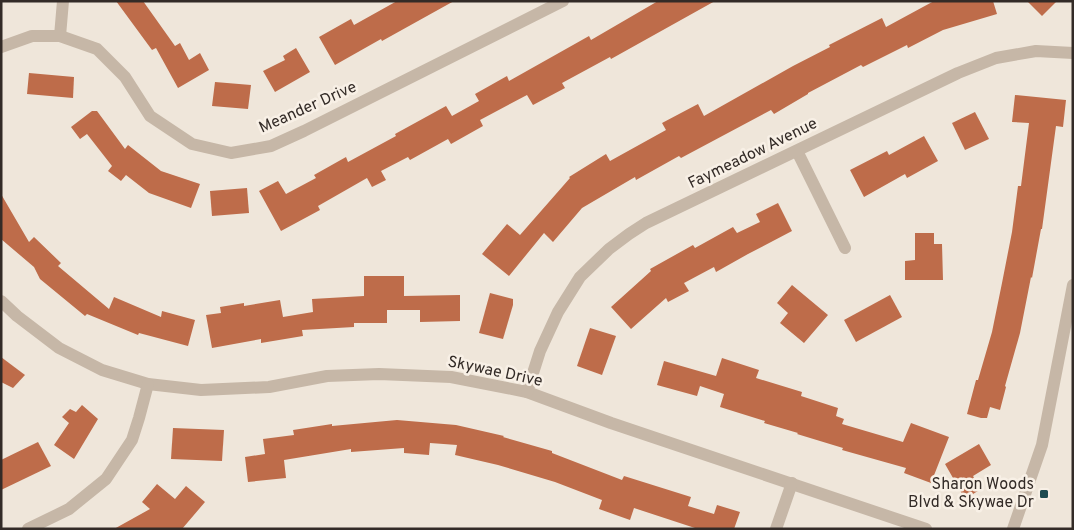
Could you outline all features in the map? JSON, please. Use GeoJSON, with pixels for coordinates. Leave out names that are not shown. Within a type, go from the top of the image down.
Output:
{"type":"FeatureCollection","features":[{"type":"Feature","properties":{"kind":"street"},"geometry":{"type":"LineString","coordinates":[[60,36],[62,1]]}},
{"type":"Feature","properties":{"kind":"street","name":"Meander Drive"},"geometry":{"type":"LineString","coordinates":[[1,47],[32,36],[60,36],[97,49],[125,77],[150,116],[192,144],[231,153],[271,146],[304,131],[563,1]]}},
{"type":"Feature","properties":{"kind":"street","name":"Faymeadow Avenue"},"geometry":{"type":"LineString","coordinates":[[527,392],[540,351],[558,312],[580,277],[609,248],[646,223],[958,73],[996,58],[1036,51],[1073,53]]}},
{"type":"Feature","properties":{"kind":"street"},"geometry":{"type":"LineString","coordinates":[[797,151],[845,248]]}},
{"type":"Feature","properties":{"kind":"street"},"geometry":{"type":"LineString","coordinates":[[1013,529],[1042,445],[1073,285]]}},
{"type":"Feature","properties":{"kind":"street","name":"Skywae Drive"},"geometry":{"type":"LineString","coordinates":[[1,301],[17,316],[59,348],[102,370],[148,384],[200,390],[269,386],[328,376],[379,374],[451,377],[527,392],[612,423],[926,529]]}},
{"type":"Feature","properties":{"kind":"street"},"geometry":{"type":"LineString","coordinates":[[28,529],[69,509],[106,479],[132,440],[148,384]]}},
{"type":"Feature","properties":{"kind":"street"},"geometry":{"type":"LineString","coordinates":[[776,529],[792,483]]}},
{"type":"Feature","properties":{"kind":"building"},"geometry":{"type":"Polygon","coordinates":[[[116,1],[143,1],[175,46],[180,43],[189,60],[200,53],[209,70],[178,88],[156,48],[152,50],[116,1]]]}},
{"type":"Feature","properties":{"kind":"building"},"geometry":{"type":"Polygon","coordinates":[[[397,1],[454,1],[335,65],[319,37],[351,19],[354,25],[397,1]]]}},
{"type":"Feature","properties":{"kind":"building"},"geometry":{"type":"Polygon","coordinates":[[[658,1],[715,1],[611,59],[610,57],[562,83],[565,88],[533,105],[527,95],[480,120],[483,126],[451,144],[448,139],[410,160],[408,157],[381,171],[386,180],[372,187],[367,178],[318,206],[320,210],[281,231],[259,191],[278,181],[286,194],[316,178],[314,175],[346,157],[348,162],[446,106],[452,116],[479,101],[475,94],[507,76],[509,81],[589,36],[591,40],[658,1]]]}},
{"type":"Feature","properties":{"kind":"building"},"geometry":{"type":"Polygon","coordinates":[[[934,1],[993,1],[997,14],[943,30],[908,48],[907,45],[863,67],[861,65],[808,93],[774,114],[771,110],[681,158],[679,156],[636,180],[635,177],[582,208],[553,242],[544,233],[509,276],[482,254],[507,224],[520,235],[569,177],[606,154],[610,161],[666,130],[662,123],[698,104],[704,116],[830,47],[829,45],[882,18],[886,27],[934,1]]]}},
{"type":"Feature","properties":{"kind":"building"},"geometry":{"type":"Polygon","coordinates":[[[1027,1],[1057,1],[1042,16],[1027,1]]]}},
{"type":"Feature","properties":{"kind":"building"},"geometry":{"type":"Polygon","coordinates":[[[296,48],[310,72],[275,92],[263,71],[285,60],[283,56],[296,48]]]}},
{"type":"Feature","properties":{"kind":"building"},"geometry":{"type":"Polygon","coordinates":[[[29,73],[74,77],[73,98],[27,94],[29,73]]]}},
{"type":"Feature","properties":{"kind":"building"},"geometry":{"type":"Polygon","coordinates":[[[215,82],[251,85],[248,109],[212,106],[215,82]]]}},
{"type":"Feature","properties":{"kind":"building"},"geometry":{"type":"Polygon","coordinates":[[[1015,95],[1066,100],[1063,127],[1056,126],[1042,229],[1020,333],[1000,410],[990,407],[987,418],[981,418],[967,414],[992,332],[1012,232],[1018,186],[1021,186],[1029,123],[1012,122],[1015,95]]]}},
{"type":"Feature","properties":{"kind":"building"},"geometry":{"type":"Polygon","coordinates":[[[92,111],[97,111],[125,149],[128,145],[161,171],[200,184],[191,208],[149,193],[126,175],[121,181],[108,171],[112,166],[87,134],[80,139],[71,127],[92,111]]]}},
{"type":"Feature","properties":{"kind":"building"},"geometry":{"type":"Polygon","coordinates":[[[975,112],[989,139],[965,150],[952,123],[975,112]]]}},
{"type":"Feature","properties":{"kind":"building"},"geometry":{"type":"Polygon","coordinates":[[[924,136],[938,161],[907,178],[905,174],[864,197],[850,170],[887,151],[889,155],[924,136]]]}},
{"type":"Feature","properties":{"kind":"building"},"geometry":{"type":"Polygon","coordinates":[[[247,188],[249,213],[212,216],[210,191],[247,188]]]}},
{"type":"Feature","properties":{"kind":"building"},"geometry":{"type":"Polygon","coordinates":[[[1,194],[29,242],[34,237],[61,263],[58,266],[109,309],[114,297],[161,317],[162,311],[195,320],[188,346],[139,333],[138,335],[87,314],[85,316],[40,279],[34,267],[1,239],[1,194]]]}},
{"type":"Feature","properties":{"kind":"building"},"geometry":{"type":"Polygon","coordinates":[[[778,203],[792,231],[716,272],[714,267],[684,283],[689,291],[668,302],[666,298],[631,329],[611,307],[651,271],[650,269],[693,245],[695,248],[733,227],[737,233],[760,222],[756,214],[778,203]]]}},
{"type":"Feature","properties":{"kind":"building"},"geometry":{"type":"Polygon","coordinates":[[[915,233],[934,233],[934,244],[942,244],[943,280],[905,280],[905,261],[915,260],[915,233]]]}},
{"type":"Feature","properties":{"kind":"building"},"geometry":{"type":"Polygon","coordinates":[[[364,276],[404,276],[404,296],[460,295],[460,321],[420,322],[420,310],[387,310],[387,323],[354,323],[354,327],[302,330],[303,336],[261,343],[261,339],[212,348],[206,315],[221,313],[220,307],[244,303],[244,306],[280,300],[283,317],[313,312],[312,299],[364,296],[364,276]]]}},
{"type":"Feature","properties":{"kind":"building"},"geometry":{"type":"Polygon","coordinates":[[[792,285],[828,315],[804,343],[780,323],[788,313],[777,303],[792,285]]]}},
{"type":"Feature","properties":{"kind":"building"},"geometry":{"type":"Polygon","coordinates":[[[490,293],[513,299],[503,339],[479,333],[490,293]]]}},
{"type":"Feature","properties":{"kind":"building"},"geometry":{"type":"Polygon","coordinates":[[[890,295],[902,317],[856,342],[844,320],[890,295]]]}},
{"type":"Feature","properties":{"kind":"building"},"geometry":{"type":"Polygon","coordinates":[[[590,328],[616,336],[602,375],[577,366],[590,328]]]}},
{"type":"Feature","properties":{"kind":"building"},"geometry":{"type":"Polygon","coordinates":[[[1,357],[25,375],[13,388],[1,382],[1,357]]]}},
{"type":"Feature","properties":{"kind":"building"},"geometry":{"type":"Polygon","coordinates":[[[722,358],[759,370],[756,378],[802,392],[801,396],[838,408],[836,416],[844,419],[842,424],[903,442],[911,423],[949,437],[931,483],[904,473],[906,468],[842,450],[843,448],[720,407],[724,394],[700,386],[697,396],[657,385],[664,361],[716,376],[722,358]]]}},
{"type":"Feature","properties":{"kind":"building"},"geometry":{"type":"Polygon","coordinates":[[[82,405],[98,419],[74,459],[54,445],[69,423],[62,417],[70,409],[76,412],[82,405]]]}},
{"type":"Feature","properties":{"kind":"building"},"geometry":{"type":"Polygon","coordinates":[[[397,420],[456,425],[504,436],[552,451],[552,453],[622,480],[624,476],[691,497],[688,506],[714,514],[717,505],[740,512],[734,529],[698,529],[634,508],[630,520],[599,509],[602,500],[555,482],[498,465],[455,455],[457,445],[430,443],[429,455],[404,453],[404,448],[351,452],[351,449],[284,460],[286,478],[248,482],[245,457],[265,454],[263,439],[294,435],[293,430],[332,424],[332,426],[397,420]]]}},
{"type":"Feature","properties":{"kind":"building"},"geometry":{"type":"Polygon","coordinates":[[[173,428],[224,430],[222,461],[171,459],[173,428]]]}},
{"type":"Feature","properties":{"kind":"building"},"geometry":{"type":"Polygon","coordinates":[[[38,442],[51,466],[1,490],[1,460],[38,442]]]}},
{"type":"Feature","properties":{"kind":"building"},"geometry":{"type":"Polygon","coordinates":[[[979,444],[991,465],[973,476],[981,489],[965,499],[945,464],[979,444]]]}},
{"type":"Feature","properties":{"kind":"building"},"geometry":{"type":"Polygon","coordinates":[[[157,484],[175,499],[186,486],[205,502],[182,529],[114,529],[150,509],[142,502],[157,484]]]}},
{"type":"Feature","properties":{"kind":"place","name":"Sharon Woods Blvd & Skywae Dr"},"geometry":{"type":"Point","coordinates":[1044,494]}}]}
